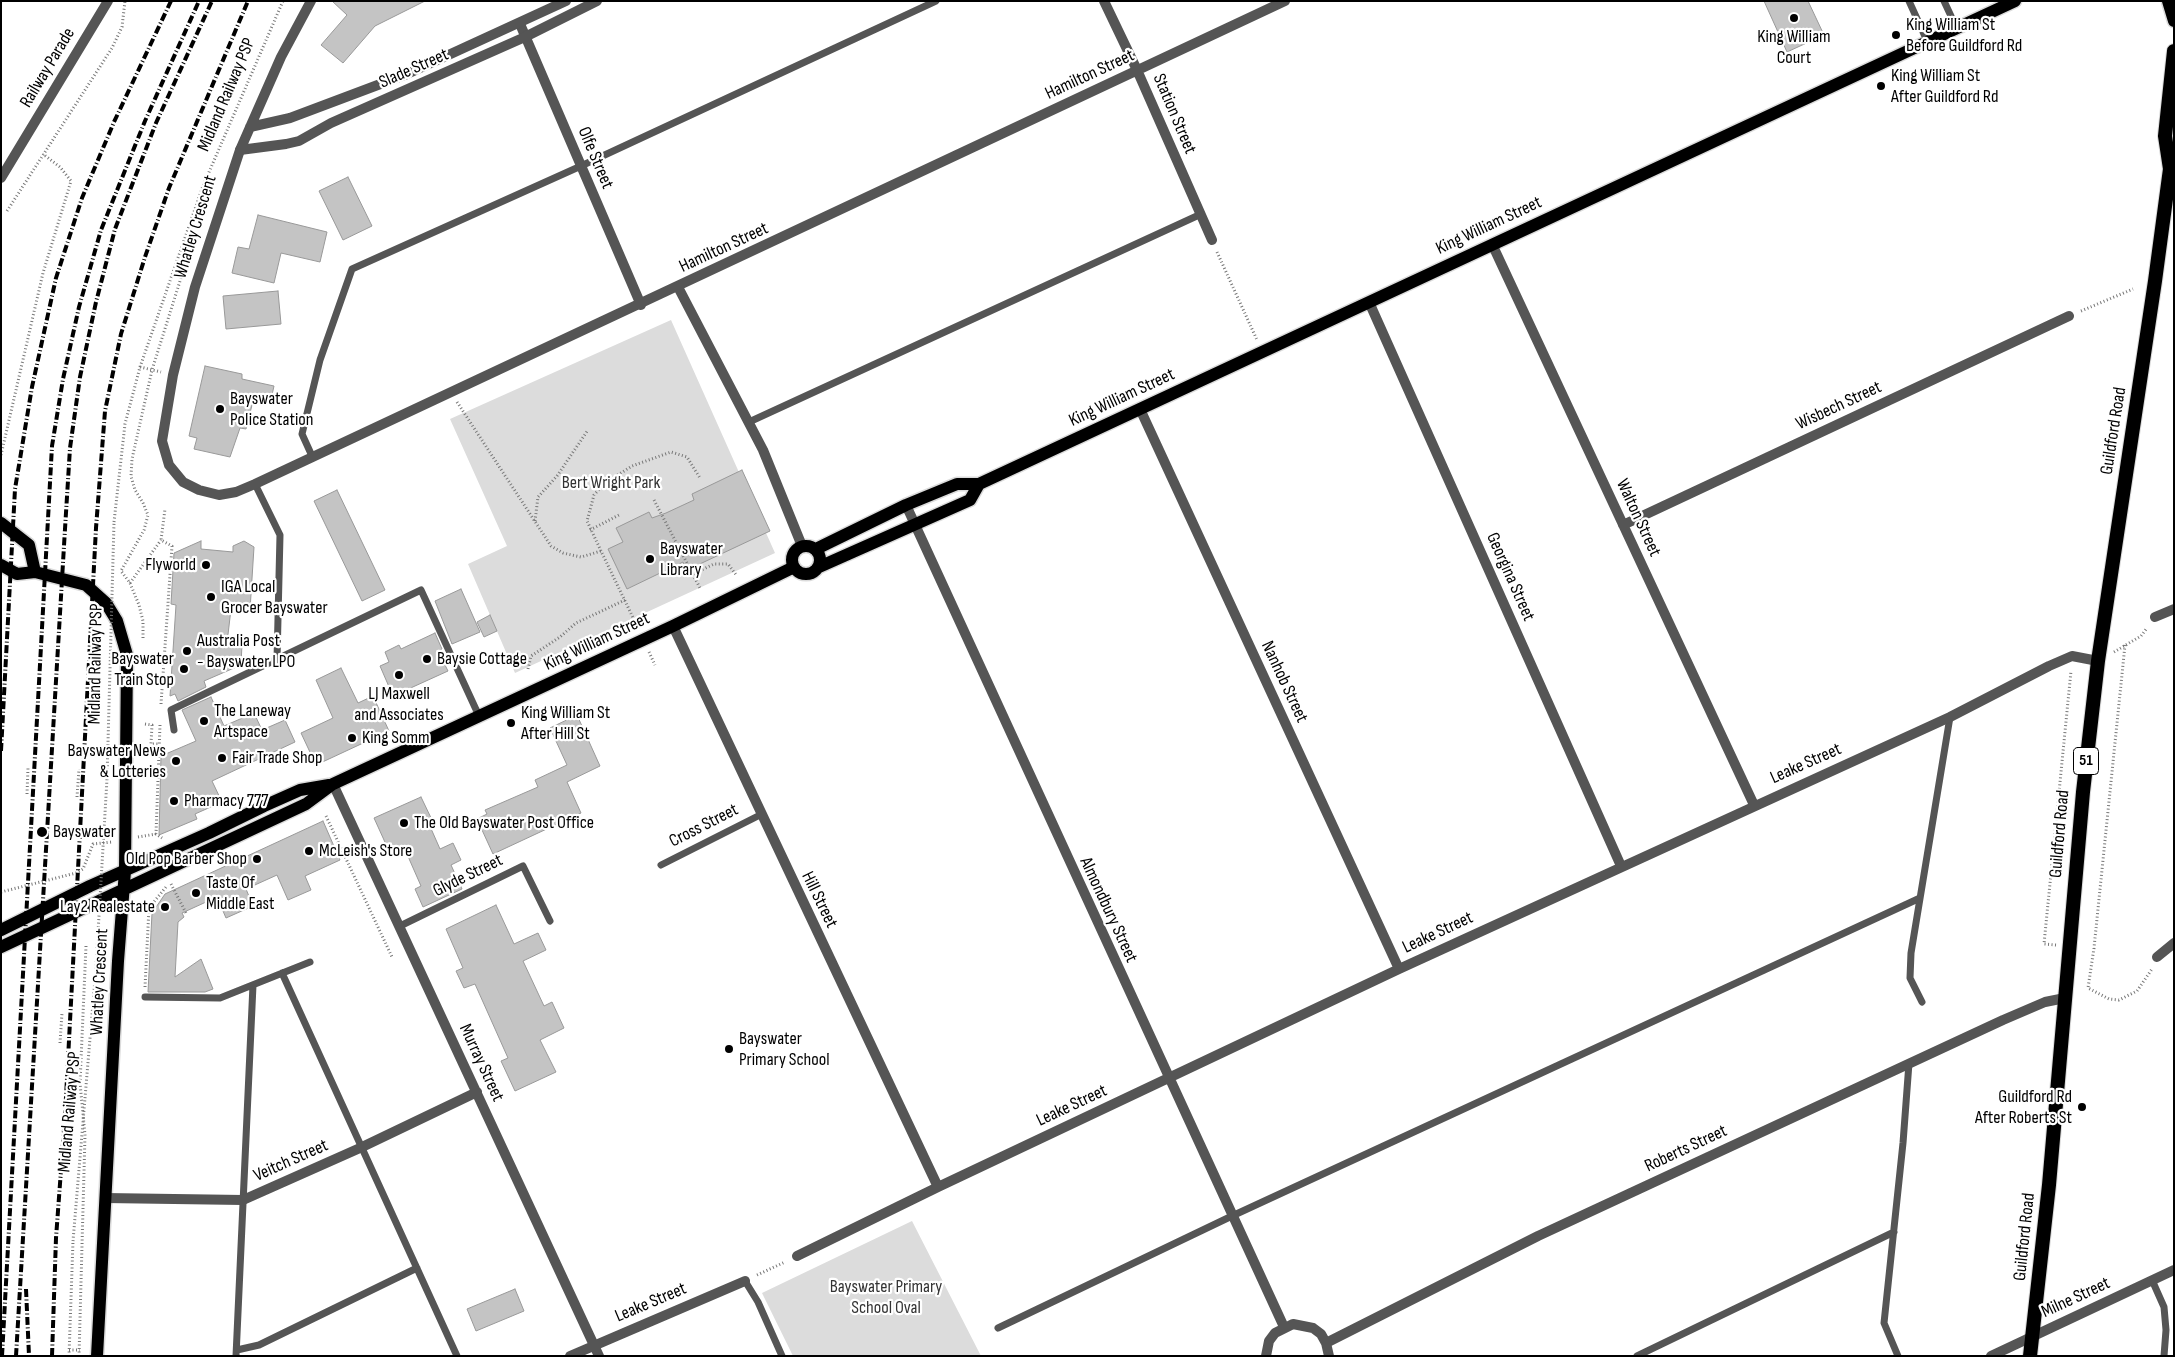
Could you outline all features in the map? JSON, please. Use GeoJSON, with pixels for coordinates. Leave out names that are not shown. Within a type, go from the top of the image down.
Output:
{"type":"FeatureCollection","features":[{"type":"Feature","properties":{"kind":"highway","name":"Guildford Road"},"geometry":{"type":"LineString","coordinates":[[2030,1356],[2049,1185],[2083,792],[2098,662],[2172,165],[2164,136],[2174,50]]}},
{"type":"Feature","properties":{"kind":"main road","name":"King William Street"},"geometry":{"type":"LineString","coordinates":[[816,549],[906,505],[958,484],[978,484],[2015,1]]}},
{"type":"Feature","properties":{"kind":"main road"},"geometry":{"type":"LineString","coordinates":[[2168,1],[2174,22]]}},
{"type":"Feature","properties":{"kind":"main road","name":"King William Street"},"geometry":{"type":"LineString","coordinates":[[1,947],[306,804],[332,784],[644,640],[794,566],[800,573],[808,574],[819,567],[970,500],[978,484]]}},
{"type":"Feature","properties":{"kind":"main road"},"geometry":{"type":"LineString","coordinates":[[1,523],[29,544],[35,572]]}},
{"type":"Feature","properties":{"kind":"main road"},"geometry":{"type":"LineString","coordinates":[[794,566],[792,557],[802,546],[809,546],[816,549],[821,557],[819,567]]}},
{"type":"Feature","properties":{"kind":"main road","name":"Whatley Crescent"},"geometry":{"type":"LineString","coordinates":[[1,565],[17,574],[35,572],[86,585],[106,603],[116,621],[127,655],[125,871],[97,1356]]}},
{"type":"Feature","properties":{"kind":"main road","name":"King William Street"},"geometry":{"type":"LineString","coordinates":[[1,930],[300,790],[332,784]]}},
{"type":"Feature","properties":{"kind":"street","name":"Railway Parade"},"geometry":{"type":"LineString","coordinates":[[1,178],[108,1]]}},
{"type":"Feature","properties":{"kind":"street","name":"Whatley Crescent"},"geometry":{"type":"LineString","coordinates":[[176,473],[169,465],[162,441],[173,375],[195,287],[240,150],[281,56],[311,1]]}},
{"type":"Feature","properties":{"kind":"street","name":"Slade Street"},"geometry":{"type":"LineString","coordinates":[[250,127],[290,118],[406,74],[520,24],[566,1]]}},
{"type":"Feature","properties":{"kind":"street","name":"Slade Street"},"geometry":{"type":"LineString","coordinates":[[240,150],[286,144],[298,140],[525,37],[597,1]]}},
{"type":"Feature","properties":{"kind":"street","name":"Station Street"},"geometry":{"type":"LineString","coordinates":[[1104,1],[1137,70],[1199,215],[1212,240]]}},
{"type":"Feature","properties":{"kind":"street","name":"Hamilton Street"},"geometry":{"type":"LineString","coordinates":[[176,473],[184,482],[199,490],[219,495],[236,492],[255,484],[1285,1]]}},
{"type":"Feature","properties":{"kind":"street","name":"Olfe Street"},"geometry":{"type":"LineString","coordinates":[[520,24],[641,304]]}},
{"type":"Feature","properties":{"kind":"street","name":"Walton Street"},"geometry":{"type":"LineString","coordinates":[[1492,244],[1754,805]]}},
{"type":"Feature","properties":{"kind":"street"},"geometry":{"type":"LineString","coordinates":[[678,287],[763,450],[802,546]]}},
{"type":"Feature","properties":{"kind":"street","name":"Georgina Street"},"geometry":{"type":"LineString","coordinates":[[1368,302],[1621,866]]}},
{"type":"Feature","properties":{"kind":"street","name":"Wisbech Street"},"geometry":{"type":"LineString","coordinates":[[1623,525],[2069,316]]}},
{"type":"Feature","properties":{"kind":"street","name":"Nanhob Street"},"geometry":{"type":"LineString","coordinates":[[1140,409],[1399,969]]}},
{"type":"Feature","properties":{"kind":"street","name":"Almondbury Street"},"geometry":{"type":"LineString","coordinates":[[906,505],[1168,1080],[1284,1327]]}},
{"type":"Feature","properties":{"kind":"street"},"geometry":{"type":"LineString","coordinates":[[2155,617],[2174,609]]}},
{"type":"Feature","properties":{"kind":"street","name":"Hill Street"},"geometry":{"type":"LineString","coordinates":[[673,626],[760,815],[938,1187]]}},
{"type":"Feature","properties":{"kind":"street"},"geometry":{"type":"LineString","coordinates":[[2072,656],[2098,662]]}},
{"type":"Feature","properties":{"kind":"street","name":"Leake Street"},"geometry":{"type":"LineString","coordinates":[[797,1256],[938,1187],[1168,1080],[1399,969],[1950,717],[2072,656]]}},
{"type":"Feature","properties":{"kind":"street","name":"Murray Street"},"geometry":{"type":"LineString","coordinates":[[332,784],[400,926],[599,1356]]}},
{"type":"Feature","properties":{"kind":"street"},"geometry":{"type":"LineString","coordinates":[[2157,957],[2174,944]]}},
{"type":"Feature","properties":{"kind":"street","name":"Roberts Street"},"geometry":{"type":"LineString","coordinates":[[1326,1343],[1538,1236],[1909,1063],[2046,1002],[2065,998]]}},
{"type":"Feature","properties":{"kind":"street","name":"Veitch Street"},"geometry":{"type":"LineString","coordinates":[[105,1198],[243,1200],[360,1148],[476,1092]]}},
{"type":"Feature","properties":{"kind":"street","name":"Milne Street"},"geometry":{"type":"LineString","coordinates":[[1991,1356],[2174,1270]]}},
{"type":"Feature","properties":{"kind":"street","name":"Leake Street"},"geometry":{"type":"LineString","coordinates":[[570,1356],[594,1344],[745,1281]]}},
{"type":"Feature","properties":{"kind":"street"},"geometry":{"type":"LineString","coordinates":[[1266,1356],[1269,1341],[1284,1327],[1303,1325],[1313,1328],[1326,1343],[1329,1356]]}},
{"type":"Feature","properties":{"kind":"lane"},"geometry":{"type":"LineString","coordinates":[[312,456],[302,434],[320,360],[352,269],[581,166],[936,1]]}},
{"type":"Feature","properties":{"kind":"lane"},"geometry":{"type":"LineString","coordinates":[[1909,1],[1928,42]]}},
{"type":"Feature","properties":{"kind":"lane"},"geometry":{"type":"LineString","coordinates":[[1944,1],[1957,29]]}},
{"type":"Feature","properties":{"kind":"lane"},"geometry":{"type":"LineString","coordinates":[[749,422],[1199,215]]}},
{"type":"Feature","properties":{"kind":"lane"},"geometry":{"type":"LineString","coordinates":[[255,484],[280,535],[277,660]]}},
{"type":"Feature","properties":{"kind":"lane"},"geometry":{"type":"LineString","coordinates":[[174,730],[171,710],[421,590],[479,716]]}},
{"type":"Feature","properties":{"kind":"lane"},"geometry":{"type":"LineString","coordinates":[[1922,1002],[1910,978],[1911,953],[1950,717]]}},
{"type":"Feature","properties":{"kind":"lane","name":"Cross Street"},"geometry":{"type":"LineString","coordinates":[[661,865],[760,815]]}},
{"type":"Feature","properties":{"kind":"lane","name":"Glyde Street"},"geometry":{"type":"LineString","coordinates":[[400,926],[523,866],[550,921]]}},
{"type":"Feature","properties":{"kind":"lane"},"geometry":{"type":"LineString","coordinates":[[998,1328],[1232,1216],[1920,898]]}},
{"type":"Feature","properties":{"kind":"lane"},"geometry":{"type":"LineString","coordinates":[[145,997],[220,998],[310,962]]}},
{"type":"Feature","properties":{"kind":"lane"},"geometry":{"type":"LineString","coordinates":[[282,973],[360,1148],[457,1356]]}},
{"type":"Feature","properties":{"kind":"lane"},"geometry":{"type":"LineString","coordinates":[[253,984],[237,1353],[259,1345],[417,1268]]}},
{"type":"Feature","properties":{"kind":"lane"},"geometry":{"type":"LineString","coordinates":[[1898,1356],[1884,1323],[1909,1063]]}},
{"type":"Feature","properties":{"kind":"lane"},"geometry":{"type":"LineString","coordinates":[[1637,1356],[1894,1232]]}},
{"type":"Feature","properties":{"kind":"lane"},"geometry":{"type":"LineString","coordinates":[[2152,1280],[2164,1307],[2166,1330],[2164,1356]]}},
{"type":"Feature","properties":{"kind":"lane"},"geometry":{"type":"LineString","coordinates":[[745,1281],[758,1302],[782,1356]]}},
{"type":"Feature","properties":{"kind":"path"},"geometry":{"type":"LineString","coordinates":[[7,211],[112,48],[122,26],[125,1]]}},
{"type":"Feature","properties":{"kind":"path","name":"Midland Railway PSP"},"geometry":{"type":"LineString","coordinates":[[69,1356],[73,1241],[96,967],[107,789],[114,522],[125,424],[140,367],[203,186],[283,1]]}},
{"type":"Feature","properties":{"kind":"path"},"geometry":{"type":"LineString","coordinates":[[1,455],[43,273],[70,181],[60,167],[43,154]]}},
{"type":"Feature","properties":{"kind":"path"},"geometry":{"type":"LineString","coordinates":[[143,638],[143,621],[130,583],[121,571],[144,530],[148,515],[144,502],[135,490],[131,476],[132,459],[152,370],[186,262],[184,239]]}},
{"type":"Feature","properties":{"kind":"path"},"geometry":{"type":"LineString","coordinates":[[1212,240],[1263,352]]}},
{"type":"Feature","properties":{"kind":"path"},"geometry":{"type":"LineString","coordinates":[[2069,316],[2133,288]]}},
{"type":"Feature","properties":{"kind":"path"},"geometry":{"type":"LineString","coordinates":[[140,367],[173,375]]}},
{"type":"Feature","properties":{"kind":"path"},"geometry":{"type":"LineString","coordinates":[[451,393],[552,546],[563,553],[581,557],[601,551]]}},
{"type":"Feature","properties":{"kind":"path"},"geometry":{"type":"LineString","coordinates":[[535,522],[538,497],[557,476],[588,430]]}},
{"type":"Feature","properties":{"kind":"path"},"geometry":{"type":"LineString","coordinates":[[655,666],[590,530],[588,515],[594,495],[605,483],[632,466],[671,452],[687,456],[700,478]]}},
{"type":"Feature","properties":{"kind":"path"},"geometry":{"type":"LineString","coordinates":[[654,500],[701,590]]}},
{"type":"Feature","properties":{"kind":"path"},"geometry":{"type":"LineString","coordinates":[[130,583],[161,540],[165,509]]}},
{"type":"Feature","properties":{"kind":"path"},"geometry":{"type":"LineString","coordinates":[[590,530],[619,515]]}},
{"type":"Feature","properties":{"kind":"path"},"geometry":{"type":"LineString","coordinates":[[160,714],[172,546],[161,540]]}},
{"type":"Feature","properties":{"kind":"path"},"geometry":{"type":"LineString","coordinates":[[693,574],[714,564],[728,564],[738,576]]}},
{"type":"Feature","properties":{"kind":"path"},"geometry":{"type":"LineString","coordinates":[[528,669],[531,656],[560,637],[576,623],[625,600]]}},
{"type":"Feature","properties":{"kind":"path"},"geometry":{"type":"LineString","coordinates":[[2155,617],[2141,636],[2125,645],[2094,948],[2088,988],[2109,999],[2119,1000],[2138,991],[2150,974],[2157,957]]}},
{"type":"Feature","properties":{"kind":"path"},"geometry":{"type":"LineString","coordinates":[[2044,944],[2072,656]]}},
{"type":"Feature","properties":{"kind":"path"},"geometry":{"type":"LineString","coordinates":[[145,724],[152,725],[151,744],[158,744]]}},
{"type":"Feature","properties":{"kind":"path"},"geometry":{"type":"LineString","coordinates":[[156,834],[160,724]]}},
{"type":"Feature","properties":{"kind":"path"},"geometry":{"type":"LineString","coordinates":[[26,794],[28,768]]}},
{"type":"Feature","properties":{"kind":"path"},"geometry":{"type":"LineString","coordinates":[[77,797],[79,769]]}},
{"type":"Feature","properties":{"kind":"path"},"geometry":{"type":"LineString","coordinates":[[326,816],[392,957]]}},
{"type":"Feature","properties":{"kind":"path"},"geometry":{"type":"LineString","coordinates":[[1,892],[76,874],[83,869],[93,844],[156,834],[163,838]]}},
{"type":"Feature","properties":{"kind":"path"},"geometry":{"type":"LineString","coordinates":[[145,997],[149,908],[169,885],[186,914]]}},
{"type":"Feature","properties":{"kind":"path"},"geometry":{"type":"LineString","coordinates":[[79,1356],[85,1135],[80,1084],[86,946]]}},
{"type":"Feature","properties":{"kind":"path"},"geometry":{"type":"LineString","coordinates":[[60,1043],[62,1013]]}},
{"type":"Feature","properties":{"kind":"path"},"geometry":{"type":"LineString","coordinates":[[745,1281],[797,1256]]}},
{"type":"Feature","properties":{"kind":"path"},"geometry":{"type":"LineString","coordinates":[[69,1350],[80,1350]]}},
{"type":"Feature","properties":{"kind":"green space","name":"Bert Wright Park"},"geometry":{"type":"Polygon","coordinates":[[[671,320],[775,553],[515,673],[468,564],[507,546],[450,419],[671,320]]]}},
{"type":"Feature","properties":{"kind":"green space","name":"Bayswater Primary School Oval"},"geometry":{"type":"Polygon","coordinates":[[[912,1221],[981,1356],[793,1356],[762,1293],[912,1221]]]}},
{"type":"Feature","properties":{"kind":"building"},"geometry":{"type":"Polygon","coordinates":[[[332,1],[425,1],[375,26],[343,63],[321,45],[347,15],[332,1]]]}},
{"type":"Feature","properties":{"kind":"building","name":"King William Court"},"geometry":{"type":"Polygon","coordinates":[[[1764,1],[1808,1],[1824,35],[1787,52],[1764,1]]]}},
{"type":"Feature","properties":{"kind":"building"},"geometry":{"type":"Polygon","coordinates":[[[348,177],[372,226],[343,240],[319,191],[348,177]]]}},
{"type":"Feature","properties":{"kind":"building"},"geometry":{"type":"Polygon","coordinates":[[[258,215],[327,232],[320,262],[281,253],[274,283],[232,273],[238,247],[249,249],[258,215]]]}},
{"type":"Feature","properties":{"kind":"building"},"geometry":{"type":"Polygon","coordinates":[[[278,291],[281,324],[226,329],[223,296],[278,291]]]}},
{"type":"Feature","properties":{"kind":"building","name":"Bayswater Police Station"},"geometry":{"type":"Polygon","coordinates":[[[205,366],[242,374],[242,379],[274,386],[270,404],[253,401],[246,429],[240,428],[230,457],[194,449],[197,438],[189,436],[205,366]]]}},
{"type":"Feature","properties":{"kind":"building"},"geometry":{"type":"Polygon","coordinates":[[[742,470],[770,531],[687,570],[683,562],[627,589],[608,549],[623,542],[616,528],[649,512],[652,518],[666,513],[694,500],[692,494],[742,470]]]}},
{"type":"Feature","properties":{"kind":"building"},"geometry":{"type":"Polygon","coordinates":[[[337,490],[385,590],[362,601],[314,501],[337,490]]]}},
{"type":"Feature","properties":{"kind":"building"},"geometry":{"type":"Polygon","coordinates":[[[201,541],[201,549],[233,552],[233,546],[244,541],[254,547],[250,610],[231,609],[227,643],[242,644],[241,665],[204,681],[206,687],[178,701],[175,694],[170,696],[176,605],[171,604],[174,553],[201,541]]]}},
{"type":"Feature","properties":{"kind":"building"},"geometry":{"type":"Polygon","coordinates":[[[461,589],[480,632],[452,644],[435,601],[461,589]]]}},
{"type":"Feature","properties":{"kind":"building"},"geometry":{"type":"Polygon","coordinates":[[[490,615],[497,631],[484,637],[477,622],[490,615]]]}},
{"type":"Feature","properties":{"kind":"building"},"geometry":{"type":"Polygon","coordinates":[[[435,633],[442,649],[438,651],[448,671],[393,696],[380,666],[389,662],[385,652],[399,645],[401,649],[435,633]]]}},
{"type":"Feature","properties":{"kind":"building"},"geometry":{"type":"Polygon","coordinates":[[[341,668],[358,703],[373,696],[389,731],[316,765],[301,733],[333,718],[316,680],[341,668]]]}},
{"type":"Feature","properties":{"kind":"building"},"geometry":{"type":"Polygon","coordinates":[[[211,697],[224,726],[254,713],[262,730],[285,720],[295,742],[212,781],[222,802],[195,814],[197,819],[159,835],[161,756],[196,741],[182,710],[211,697]]]}},
{"type":"Feature","properties":{"kind":"building"},"geometry":{"type":"Polygon","coordinates":[[[577,715],[600,766],[567,782],[581,813],[493,854],[477,819],[487,814],[485,810],[538,787],[535,780],[567,765],[550,728],[577,715]]]}},
{"type":"Feature","properties":{"kind":"building"},"geometry":{"type":"Polygon","coordinates":[[[421,797],[433,822],[429,824],[440,849],[453,843],[461,860],[451,865],[462,889],[423,907],[415,889],[421,886],[403,845],[389,851],[374,818],[421,797]]]}},
{"type":"Feature","properties":{"kind":"building"},"geometry":{"type":"Polygon","coordinates":[[[323,821],[340,860],[305,876],[311,890],[288,900],[277,875],[246,889],[253,906],[226,918],[217,897],[182,913],[184,917],[178,922],[175,977],[201,959],[213,989],[205,992],[148,992],[152,913],[165,894],[323,821]]]}},
{"type":"Feature","properties":{"kind":"building"},"geometry":{"type":"Polygon","coordinates":[[[496,905],[514,944],[538,933],[546,950],[523,961],[544,1006],[552,1002],[564,1028],[540,1040],[556,1072],[515,1091],[501,1061],[508,1058],[475,984],[464,988],[456,971],[463,968],[446,929],[496,905]]]}},
{"type":"Feature","properties":{"kind":"building"},"geometry":{"type":"Polygon","coordinates":[[[515,1289],[524,1311],[476,1331],[467,1309],[515,1289]]]}},
{"type":"Feature","properties":{"kind":"railway"},"geometry":{"type":"LineString","coordinates":[[1,751],[15,489],[32,387],[56,278],[82,198],[114,122],[171,1]]}},
{"type":"Feature","properties":{"kind":"railway"},"geometry":{"type":"LineString","coordinates":[[2,1356],[52,446],[63,379],[79,307],[101,230],[145,121],[199,1]]}},
{"type":"Feature","properties":{"kind":"railway"},"geometry":{"type":"LineString","coordinates":[[16,1356],[70,448],[80,377],[96,302],[115,229],[156,123],[212,1]]}},
{"type":"Feature","properties":{"kind":"railway"},"geometry":{"type":"LineString","coordinates":[[52,1356],[56,1238],[65,1116],[96,528],[105,411],[121,334],[169,188],[248,1]]}},
{"type":"Feature","properties":{"kind":"railway"},"geometry":{"type":"LineString","coordinates":[[26,1289],[29,1356]]}},
{"type":"Feature","properties":{"kind":"place","name":"King William Court"},"geometry":{"type":"Point","coordinates":[1794,18]}},
{"type":"Feature","properties":{"kind":"place","name":"King William St Before Guildford Rd"},"geometry":{"type":"Point","coordinates":[1896,35]}},
{"type":"Feature","properties":{"kind":"place","name":"King William St After Guildford Rd"},"geometry":{"type":"Point","coordinates":[1881,86]}},
{"type":"Feature","properties":{"kind":"place","name":"Bayswater Police Station"},"geometry":{"type":"Point","coordinates":[220,409]}},
{"type":"Feature","properties":{"kind":"place","name":"Bayswater Library"},"geometry":{"type":"Point","coordinates":[650,559]}},
{"type":"Feature","properties":{"kind":"place","name":"Flyworld"},"geometry":{"type":"Point","coordinates":[206,565]}},
{"type":"Feature","properties":{"kind":"place","name":"IGA Local Grocer Bayswater"},"geometry":{"type":"Point","coordinates":[211,597]}},
{"type":"Feature","properties":{"kind":"place","name":"Australia Post - Bayswater LPO"},"geometry":{"type":"Point","coordinates":[187,651]}},
{"type":"Feature","properties":{"kind":"place","name":"Baysie Cottage"},"geometry":{"type":"Point","coordinates":[427,659]}},
{"type":"Feature","properties":{"kind":"place","name":"Bayswater Train Stop"},"geometry":{"type":"Point","coordinates":[184,669]}},
{"type":"Feature","properties":{"kind":"place","name":"LJ Maxwell and Associates"},"geometry":{"type":"Point","coordinates":[399,675]}},
{"type":"Feature","properties":{"kind":"place","name":"The Laneway Artspace"},"geometry":{"type":"Point","coordinates":[204,721]}},
{"type":"Feature","properties":{"kind":"place","name":"King William St After Hill St"},"geometry":{"type":"Point","coordinates":[511,723]}},
{"type":"Feature","properties":{"kind":"place","name":"King Somm"},"geometry":{"type":"Point","coordinates":[352,738]}},
{"type":"Feature","properties":{"kind":"place","name":"Fair Trade Shop"},"geometry":{"type":"Point","coordinates":[222,758]}},
{"type":"Feature","properties":{"kind":"place","name":"Bayswater News & Lotteries"},"geometry":{"type":"Point","coordinates":[176,761]}},
{"type":"Feature","properties":{"kind":"place","name":"Pharmacy 777"},"geometry":{"type":"Point","coordinates":[174,801]}},
{"type":"Feature","properties":{"kind":"place","name":"The Old Bayswater Post Office"},"geometry":{"type":"Point","coordinates":[404,823]}},
{"type":"Feature","properties":{"kind":"place","name":"Bayswater"},"geometry":{"type":"Point","coordinates":[42,832]}},
{"type":"Feature","properties":{"kind":"place","name":"McLeish's Store"},"geometry":{"type":"Point","coordinates":[309,851]}},
{"type":"Feature","properties":{"kind":"place","name":"Old Pop Barber Shop"},"geometry":{"type":"Point","coordinates":[257,859]}},
{"type":"Feature","properties":{"kind":"place","name":"Taste Of Middle East"},"geometry":{"type":"Point","coordinates":[196,893]}},
{"type":"Feature","properties":{"kind":"place","name":"Lay2 Realestate"},"geometry":{"type":"Point","coordinates":[165,907]}},
{"type":"Feature","properties":{"kind":"place","name":"Bayswater Primary School"},"geometry":{"type":"Point","coordinates":[729,1049]}},
{"type":"Feature","properties":{"kind":"place","name":"Guildford Rd After Roberts St"},"geometry":{"type":"Point","coordinates":[2082,1107]}}]}
